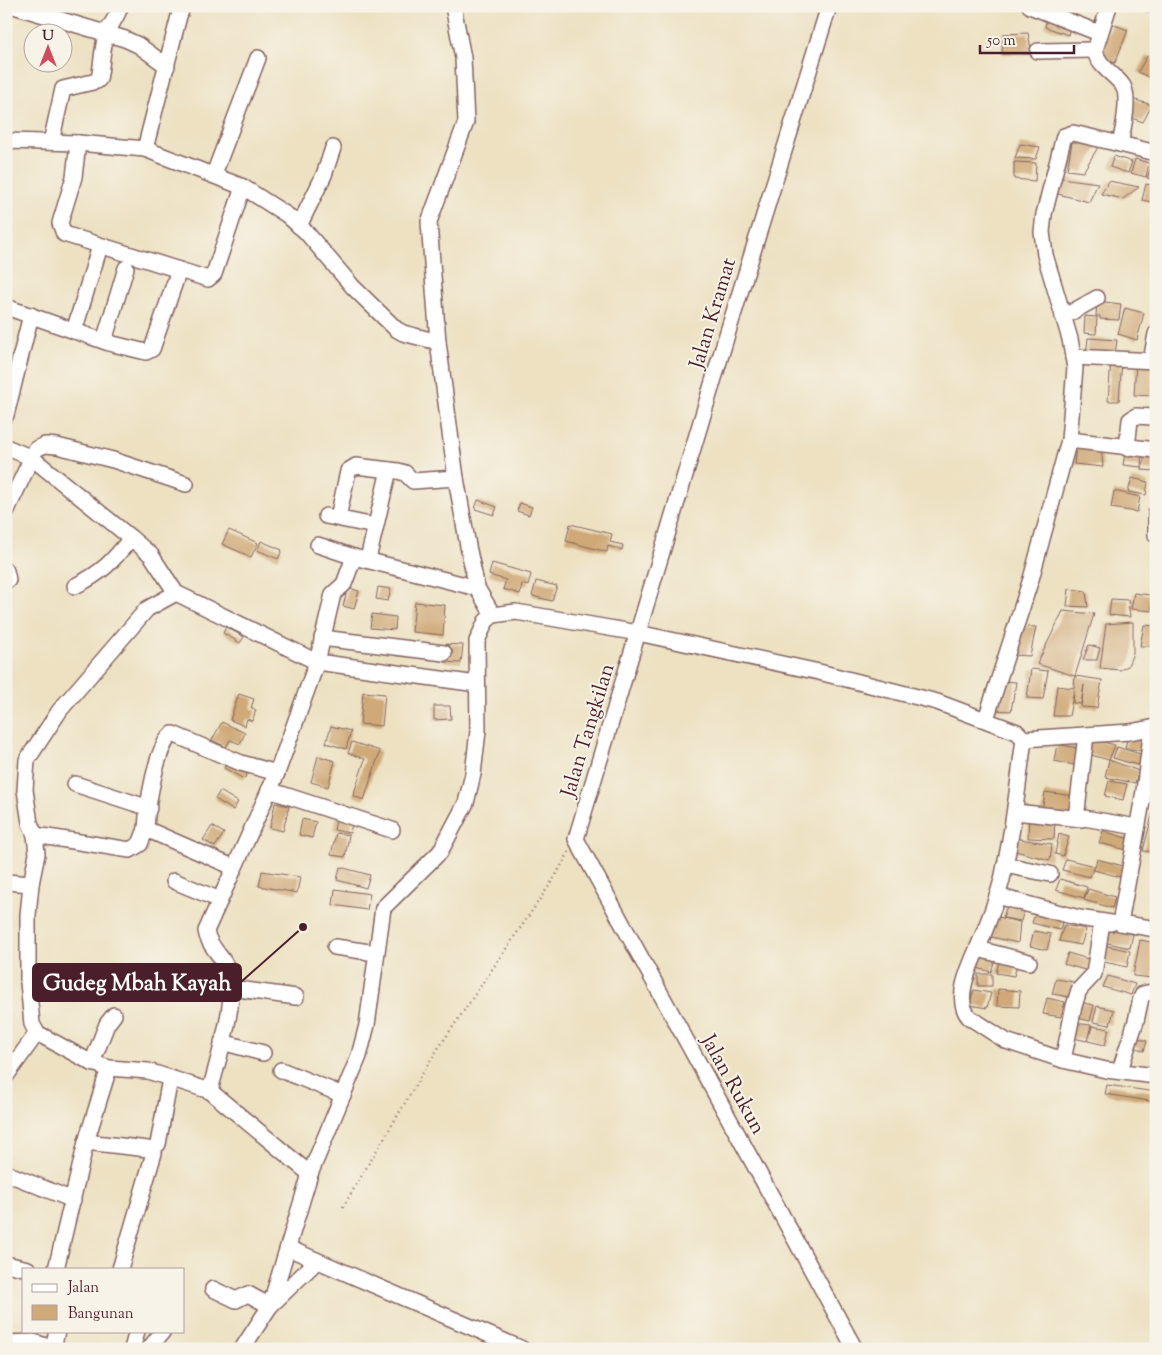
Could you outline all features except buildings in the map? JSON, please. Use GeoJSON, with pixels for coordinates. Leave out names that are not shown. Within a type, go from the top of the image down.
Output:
{"type":"FeatureCollection","features":[{"type":"Feature","properties":{"kind":"street"},"geometry":{"type":"LineString","coordinates":[[14,6],[42,10],[98,33],[107,34],[138,45],[167,66]]}},
{"type":"Feature","properties":{"kind":"street"},"geometry":{"type":"LineString","coordinates":[[51,142],[63,89],[99,79],[107,34],[120,6]]}},
{"type":"Feature","properties":{"kind":"street"},"geometry":{"type":"LineString","coordinates":[[145,149],[183,6]]}},
{"type":"Feature","properties":{"kind":"street"},"geometry":{"type":"LineString","coordinates":[[453,6],[463,58],[466,122],[429,222],[438,342],[456,478],[477,588],[494,615]]}},
{"type":"Feature","properties":{"kind":"street","name":"Jalan Kramat"},"geometry":{"type":"LineString","coordinates":[[638,633],[726,338],[829,6]]}},
{"type":"Feature","properties":{"kind":"street"},"geometry":{"type":"LineString","coordinates":[[1030,6],[1099,33]]}},
{"type":"Feature","properties":{"kind":"street"},"geometry":{"type":"LineString","coordinates":[[1109,6],[1095,50],[1096,56],[1103,65],[1124,87],[1126,105],[1120,144]]}},
{"type":"Feature","properties":{"kind":"street"},"geometry":{"type":"LineString","coordinates":[[1038,51],[1095,50]]}},
{"type":"Feature","properties":{"kind":"street"},"geometry":{"type":"LineString","coordinates":[[214,174],[258,58]]}},
{"type":"Feature","properties":{"kind":"street"},"geometry":{"type":"LineString","coordinates":[[986,719],[1031,579],[1069,440],[1075,368],[1045,255],[1042,232],[1044,214],[1064,136],[1072,133],[1156,153]]}},
{"type":"Feature","properties":{"kind":"street"},"geometry":{"type":"LineString","coordinates":[[6,141],[78,143],[145,149],[214,174],[242,187],[287,215],[353,287],[403,333],[438,342]]}},
{"type":"Feature","properties":{"kind":"street"},"geometry":{"type":"LineString","coordinates":[[78,143],[74,177],[60,223],[64,234],[208,279],[212,277],[242,187]]}},
{"type":"Feature","properties":{"kind":"street"},"geometry":{"type":"LineString","coordinates":[[299,226],[324,175],[333,148]]}},
{"type":"Feature","properties":{"kind":"street"},"geometry":{"type":"LineString","coordinates":[[74,331],[100,246]]}},
{"type":"Feature","properties":{"kind":"street"},"geometry":{"type":"LineString","coordinates":[[104,341],[126,268]]}},
{"type":"Feature","properties":{"kind":"street"},"geometry":{"type":"LineString","coordinates":[[6,307],[104,341],[146,352],[152,349],[179,270]]}},
{"type":"Feature","properties":{"kind":"street"},"geometry":{"type":"LineString","coordinates":[[1063,317],[1097,298]]}},
{"type":"Feature","properties":{"kind":"street"},"geometry":{"type":"LineString","coordinates":[[6,416],[31,315]]}},
{"type":"Feature","properties":{"kind":"street"},"geometry":{"type":"LineString","coordinates":[[1073,357],[1153,361],[1156,334]]}},
{"type":"Feature","properties":{"kind":"street"},"geometry":{"type":"LineString","coordinates":[[1127,448],[1130,420],[1136,416],[1153,417]]}},
{"type":"Feature","properties":{"kind":"street"},"geometry":{"type":"LineString","coordinates":[[1069,440],[1156,450]]}},
{"type":"Feature","properties":{"kind":"street"},"geometry":{"type":"LineString","coordinates":[[6,512],[36,450],[45,445],[57,446],[113,460],[186,484]]}},
{"type":"Feature","properties":{"kind":"street"},"geometry":{"type":"LineString","coordinates":[[6,447],[32,458],[151,555],[176,593],[317,662],[477,684]]}},
{"type":"Feature","properties":{"kind":"street"},"geometry":{"type":"LineString","coordinates":[[375,526],[332,517],[351,468],[356,466],[402,471],[414,481],[456,478]]}},
{"type":"Feature","properties":{"kind":"street"},"geometry":{"type":"LineString","coordinates":[[210,1092],[222,1042],[231,979],[226,962],[206,937],[206,931],[233,867],[277,773],[317,662],[334,594],[344,584],[361,558],[375,526],[389,470]]}},
{"type":"Feature","properties":{"kind":"street"},"geometry":{"type":"LineString","coordinates":[[1156,513],[1156,535]]}},
{"type":"Feature","properties":{"kind":"street"},"geometry":{"type":"LineString","coordinates":[[75,586],[94,578],[109,566],[131,538]]}},
{"type":"Feature","properties":{"kind":"street"},"geometry":{"type":"LineString","coordinates":[[318,545],[477,588]]}},
{"type":"Feature","properties":{"kind":"street"},"geometry":{"type":"LineString","coordinates":[[176,593],[147,609],[66,703],[27,760],[25,790],[30,824],[36,836],[37,854],[31,884],[28,915],[28,982],[32,1024],[37,1033],[92,1063],[109,1068],[148,1071],[210,1092],[310,1174]]}},
{"type":"Feature","properties":{"kind":"street"},"geometry":{"type":"LineString","coordinates":[[270,1306],[310,1174],[359,1056],[367,1025],[383,908],[440,852],[466,803],[475,754],[477,641],[486,621],[494,615],[516,612],[638,633],[820,672],[937,702],[1017,732],[1024,739],[1130,732],[1154,727],[1120,923]]}},
{"type":"Feature","properties":{"kind":"street","name":"Jalan Tangkilan"},"geometry":{"type":"LineString","coordinates":[[576,839],[638,633]]}},
{"type":"Feature","properties":{"kind":"street"},"geometry":{"type":"LineString","coordinates":[[322,638],[444,653]]}},
{"type":"Feature","properties":{"kind":"street"},"geometry":{"type":"LineString","coordinates":[[36,836],[130,850],[140,844],[146,830],[149,808],[164,743],[167,737],[173,734],[241,763],[277,773]]}},
{"type":"Feature","properties":{"kind":"street"},"geometry":{"type":"LineString","coordinates":[[1082,819],[1078,817],[1077,810],[1086,735]]}},
{"type":"Feature","properties":{"kind":"street"},"geometry":{"type":"LineString","coordinates":[[1024,739],[1006,865],[997,896],[969,970],[963,995],[964,1012],[1006,1041],[1063,1060],[1106,1070],[1120,1070],[1156,1076]]}},
{"type":"Feature","properties":{"kind":"street"},"geometry":{"type":"LineString","coordinates":[[75,784],[149,808]]}},
{"type":"Feature","properties":{"kind":"street"},"geometry":{"type":"LineString","coordinates":[[269,790],[392,830]]}},
{"type":"Feature","properties":{"kind":"street"},"geometry":{"type":"LineString","coordinates":[[1014,812],[1137,827]]}},
{"type":"Feature","properties":{"kind":"street"},"geometry":{"type":"LineString","coordinates":[[146,830],[233,867]]}},
{"type":"Feature","properties":{"kind":"street","name":"Jalan Rukun"},"geometry":{"type":"LineString","coordinates":[[576,839],[854,1349]]}},
{"type":"Feature","properties":{"kind":"street"},"geometry":{"type":"LineString","coordinates":[[1006,865],[1050,874]]}},
{"type":"Feature","properties":{"kind":"street"},"geometry":{"type":"LineString","coordinates":[[174,881],[220,900]]}},
{"type":"Feature","properties":{"kind":"street"},"geometry":{"type":"LineString","coordinates":[[6,882],[31,884]]}},
{"type":"Feature","properties":{"kind":"street"},"geometry":{"type":"LineString","coordinates":[[997,896],[1031,907],[1102,922],[1156,929]]}},
{"type":"Feature","properties":{"kind":"street"},"geometry":{"type":"LineString","coordinates":[[1063,1060],[1079,990],[1094,974],[1102,922]]}},
{"type":"Feature","properties":{"kind":"street"},"geometry":{"type":"LineString","coordinates":[[335,947],[376,952]]}},
{"type":"Feature","properties":{"kind":"street"},"geometry":{"type":"LineString","coordinates":[[978,949],[1029,962]]}},
{"type":"Feature","properties":{"kind":"street"},"geometry":{"type":"LineString","coordinates":[[231,988],[296,997]]}},
{"type":"Feature","properties":{"kind":"street"},"geometry":{"type":"LineString","coordinates":[[1120,1070],[1136,1021],[1141,998],[1143,994],[1156,991]]}},
{"type":"Feature","properties":{"kind":"street"},"geometry":{"type":"LineString","coordinates":[[92,1063],[107,1024],[114,1015]]}},
{"type":"Feature","properties":{"kind":"street"},"geometry":{"type":"LineString","coordinates":[[6,1076],[37,1033]]}},
{"type":"Feature","properties":{"kind":"street"},"geometry":{"type":"LineString","coordinates":[[222,1042],[263,1053]]}},
{"type":"Feature","properties":{"kind":"street"},"geometry":{"type":"LineString","coordinates":[[56,1268],[86,1142],[109,1068]]}},
{"type":"Feature","properties":{"kind":"street"},"geometry":{"type":"LineString","coordinates":[[281,1070],[343,1095]]}},
{"type":"Feature","properties":{"kind":"street"},"geometry":{"type":"LineString","coordinates":[[158,1144],[170,1079]]}},
{"type":"Feature","properties":{"kind":"street"},"geometry":{"type":"LineString","coordinates":[[86,1142],[148,1148],[153,1151],[120,1268]]}},
{"type":"Feature","properties":{"kind":"street"},"geometry":{"type":"LineString","coordinates":[[6,1173],[73,1200]]}},
{"type":"Feature","properties":{"kind":"street"},"geometry":{"type":"LineString","coordinates":[[288,1248],[522,1349]]}},
{"type":"Feature","properties":{"kind":"street"},"geometry":{"type":"LineString","coordinates":[[242,1349],[270,1306],[317,1261]]}},
{"type":"Feature","properties":{"kind":"street"},"geometry":{"type":"LineString","coordinates":[[6,1264],[24,1268]]}},
{"type":"Feature","properties":{"kind":"street"},"geometry":{"type":"LineString","coordinates":[[213,1289],[236,1300],[248,1294],[270,1306]]}},
{"type":"Feature","properties":{"kind":"street"},"geometry":{"type":"LineString","coordinates":[[6,1343],[34,1342],[54,1348],[57,1332]]}},
{"type":"Feature","properties":{"kind":"street"},"geometry":{"type":"LineString","coordinates":[[134,1348],[137,1332]]}},
{"type":"Feature","properties":{"kind":"street"},"geometry":{"type":"LineString","coordinates":[[149,1349],[162,1332]]}},
{"type":"Feature","properties":{"kind":"path"},"geometry":{"type":"LineString","coordinates":[[343,1207],[434,1056],[554,880],[576,839]]}},
{"type":"Feature","properties":{"kind":"place","name":"Gudeg Mbah Kayah"},"geometry":{"type":"Point","coordinates":[303,927]}}]}
